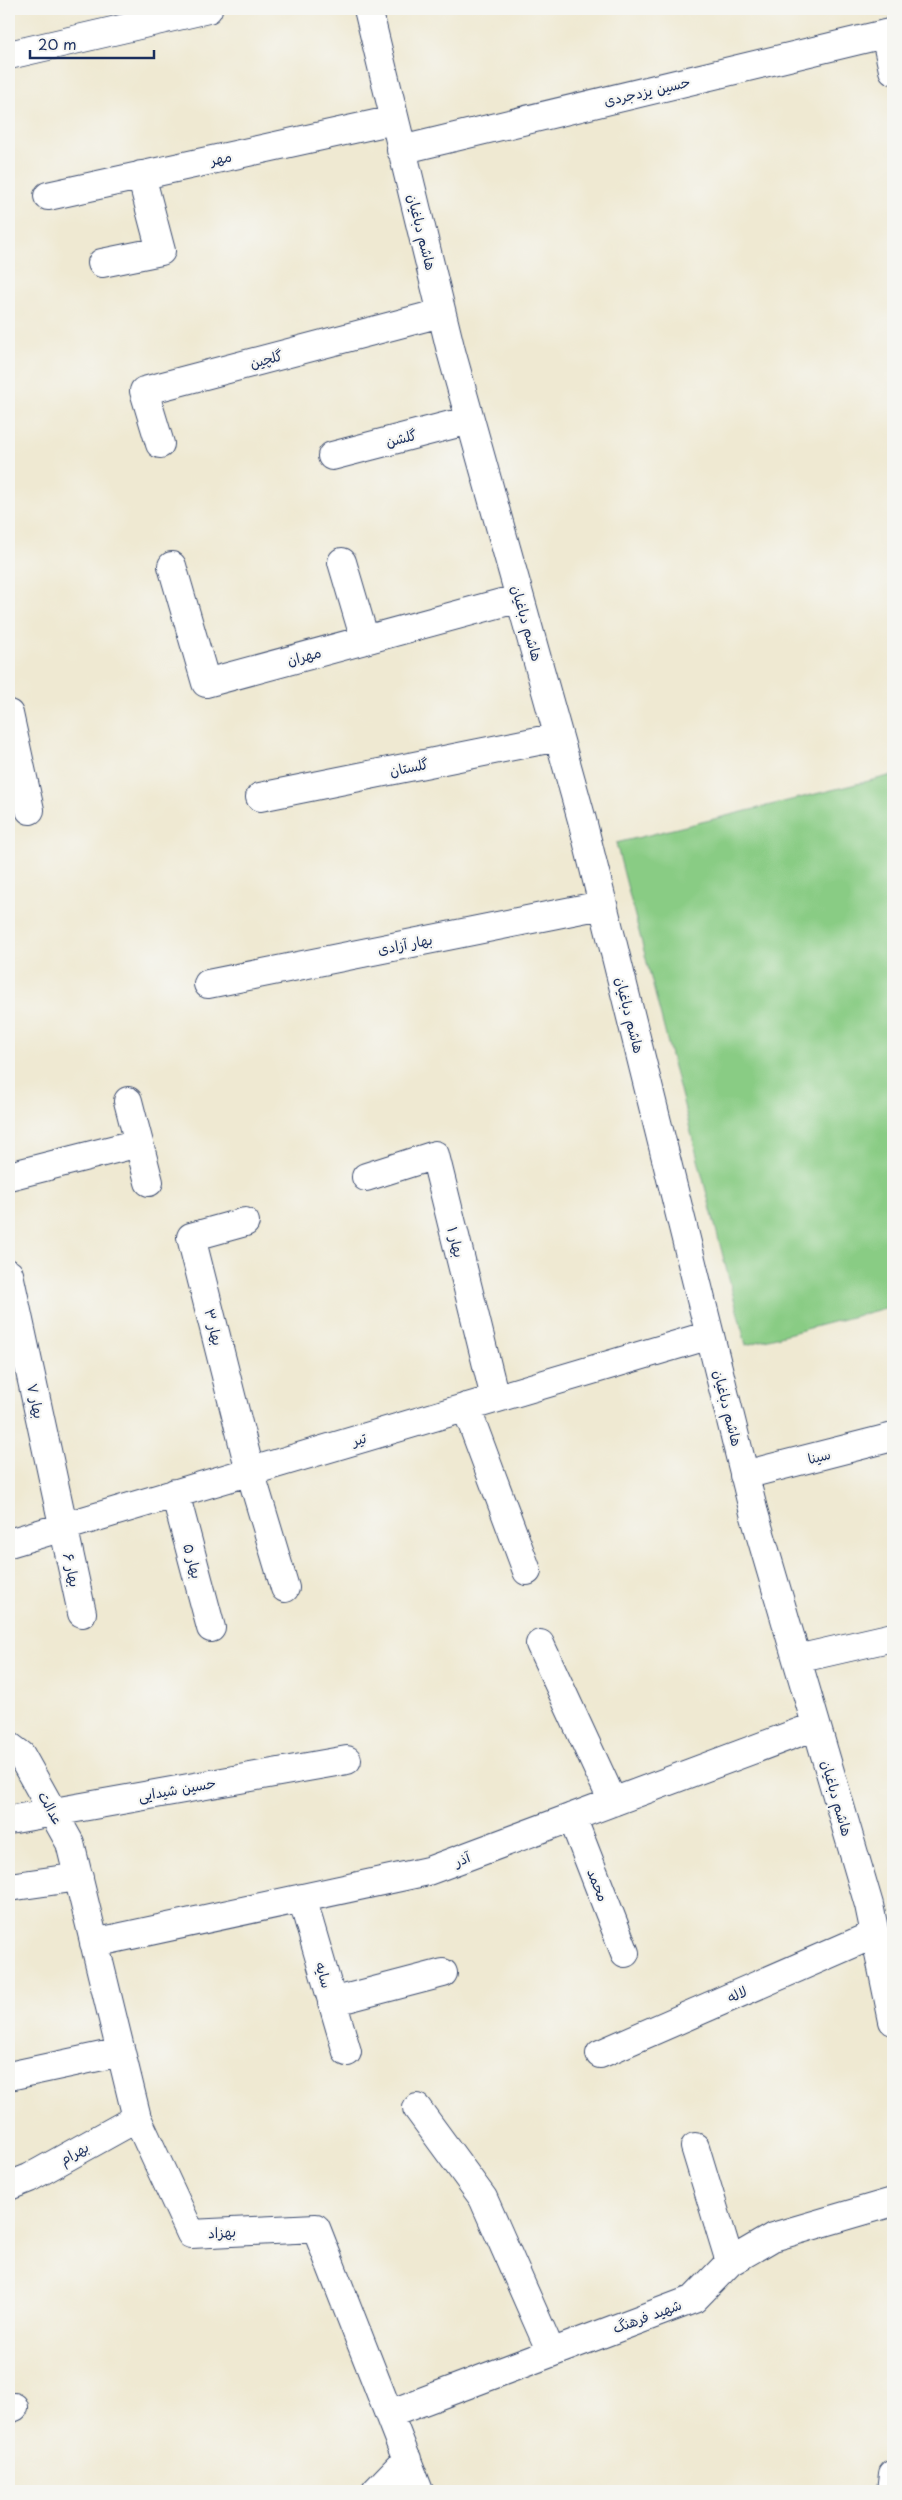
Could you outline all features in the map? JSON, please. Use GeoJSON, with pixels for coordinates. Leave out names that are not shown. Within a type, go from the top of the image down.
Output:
{"type":"FeatureCollection","features":[{"type":"Feature","properties":{"kind":"street"},"geometry":{"type":"LineString","coordinates":[[9,55],[208,9]]}},
{"type":"Feature","properties":{"kind":"street","name":"هاشم دباغیان"},"geometry":{"type":"LineString","coordinates":[[368,9],[441,312],[602,904],[744,1475],[869,1905],[893,2021]]}},
{"type":"Feature","properties":{"kind":"street"},"geometry":{"type":"LineString","coordinates":[[889,33],[893,70]]}},
{"type":"Feature","properties":{"kind":"street","name":"حسین یزدجردی"},"geometry":{"type":"LineString","coordinates":[[401,150],[889,33]]}},
{"type":"Feature","properties":{"kind":"street","name":"مهر"},"geometry":{"type":"LineString","coordinates":[[48,196],[394,120]]}},
{"type":"Feature","properties":{"kind":"street"},"geometry":{"type":"LineString","coordinates":[[102,263],[162,251],[141,175]]}},
{"type":"Feature","properties":{"kind":"street","name":"گلچین"},"geometry":{"type":"LineString","coordinates":[[160,444],[144,391],[441,312]]}},
{"type":"Feature","properties":{"kind":"street","name":"گلشن"},"geometry":{"type":"LineString","coordinates":[[332,456],[470,420]]}},
{"type":"Feature","properties":{"kind":"street"},"geometry":{"type":"LineString","coordinates":[[342,562],[366,640]]}},
{"type":"Feature","properties":{"kind":"street","name":"مهران"},"geometry":{"type":"LineString","coordinates":[[172,566],[206,683],[520,598]]}},
{"type":"Feature","properties":{"kind":"street"},"geometry":{"type":"LineString","coordinates":[[10,727],[30,810]]}},
{"type":"Feature","properties":{"kind":"street","name":"گلستان"},"geometry":{"type":"LineString","coordinates":[[260,797],[558,737]]}},
{"type":"Feature","properties":{"kind":"street","name":"بهار آزادی"},"geometry":{"type":"LineString","coordinates":[[208,984],[602,904]]}},
{"type":"Feature","properties":{"kind":"street"},"geometry":{"type":"LineString","coordinates":[[128,1101],[149,1182]]}},
{"type":"Feature","properties":{"kind":"street"},"geometry":{"type":"LineString","coordinates":[[9,1176],[139,1143]]}},
{"type":"Feature","properties":{"kind":"street","name":"بهار ۱"},"geometry":{"type":"LineString","coordinates":[[366,1177],[434,1155],[495,1398]]}},
{"type":"Feature","properties":{"kind":"street","name":"بهار ۳"},"geometry":{"type":"LineString","coordinates":[[245,1222],[191,1237],[250,1471]]}},
{"type":"Feature","properties":{"kind":"street","name":"بهار ۷"},"geometry":{"type":"LineString","coordinates":[[9,1274],[63,1527]]}},
{"type":"Feature","properties":{"kind":"street","name":"تیر"},"geometry":{"type":"LineString","coordinates":[[9,1543],[710,1334]]}},
{"type":"Feature","properties":{"kind":"street"},"geometry":{"type":"LineString","coordinates":[[466,1407],[527,1571]]}},
{"type":"Feature","properties":{"kind":"street","name":"سینا"},"geometry":{"type":"LineString","coordinates":[[744,1475],[893,1437]]}},
{"type":"Feature","properties":{"kind":"street"},"geometry":{"type":"LineString","coordinates":[[250,1471],[285,1588]]}},
{"type":"Feature","properties":{"kind":"street","name":"بهار ۵"},"geometry":{"type":"LineString","coordinates":[[175,1494],[211,1628]]}},
{"type":"Feature","properties":{"kind":"street","name":"بهار ۶"},"geometry":{"type":"LineString","coordinates":[[63,1527],[82,1613]]}},
{"type":"Feature","properties":{"kind":"street"},"geometry":{"type":"LineString","coordinates":[[797,1659],[893,1637]]}},
{"type":"Feature","properties":{"kind":"street"},"geometry":{"type":"LineString","coordinates":[[540,1644],[613,1802]]}},
{"type":"Feature","properties":{"kind":"street","name":"آذر"},"geometry":{"type":"LineString","coordinates":[[94,1943],[428,1872],[816,1726]]}},
{"type":"Feature","properties":{"kind":"street","name":"عدالت"},"geometry":{"type":"LineString","coordinates":[[9,1746],[22,1754],[70,1843],[79,1877]]}},
{"type":"Feature","properties":{"kind":"street","name":"حسین شیدایی"},"geometry":{"type":"LineString","coordinates":[[9,1820],[52,1810],[346,1760]]}},
{"type":"Feature","properties":{"kind":"street","name":"محمد"},"geometry":{"type":"LineString","coordinates":[[572,1817],[625,1953]]}},
{"type":"Feature","properties":{"kind":"street"},"geometry":{"type":"LineString","coordinates":[[9,1887],[79,1877]]}},
{"type":"Feature","properties":{"kind":"street","name":"بهزاد"},"geometry":{"type":"LineString","coordinates":[[79,1877],[137,2118],[192,2234],[316,2228],[419,2491]]}},
{"type":"Feature","properties":{"kind":"street","name":"سایه"},"geometry":{"type":"LineString","coordinates":[[302,1898],[347,2052]]}},
{"type":"Feature","properties":{"kind":"street","name":"لاله"},"geometry":{"type":"LineString","coordinates":[[600,2054],[875,1934]]}},
{"type":"Feature","properties":{"kind":"street"},"geometry":{"type":"LineString","coordinates":[[332,2002],[443,1973]]}},
{"type":"Feature","properties":{"kind":"street"},"geometry":{"type":"LineString","coordinates":[[9,2076],[121,2052]]}},
{"type":"Feature","properties":{"kind":"street"},"geometry":{"type":"LineString","coordinates":[[418,2108],[483,2198],[551,2352]]}},
{"type":"Feature","properties":{"kind":"street","name":"بهرام"},"geometry":{"type":"LineString","coordinates":[[9,2186],[29,2178],[137,2118]]}},
{"type":"Feature","properties":{"kind":"street"},"geometry":{"type":"LineString","coordinates":[[694,2147],[730,2262]]}},
{"type":"Feature","properties":{"kind":"street","name":"شهید فرهنگ"},"geometry":{"type":"LineString","coordinates":[[389,2414],[694,2299],[730,2262],[773,2236],[893,2202]]}},
{"type":"Feature","properties":{"kind":"street"},"geometry":{"type":"LineString","coordinates":[[376,2491],[407,2459]]}},
{"type":"Feature","properties":{"kind":"street"},"geometry":{"type":"LineString","coordinates":[[891,2491],[893,2474]]}},
{"type":"Feature","properties":{"kind":"green space"},"geometry":{"type":"Polygon","coordinates":[[[893,775],[893,1306],[746,1345],[616,843],[893,775]]]}}]}
